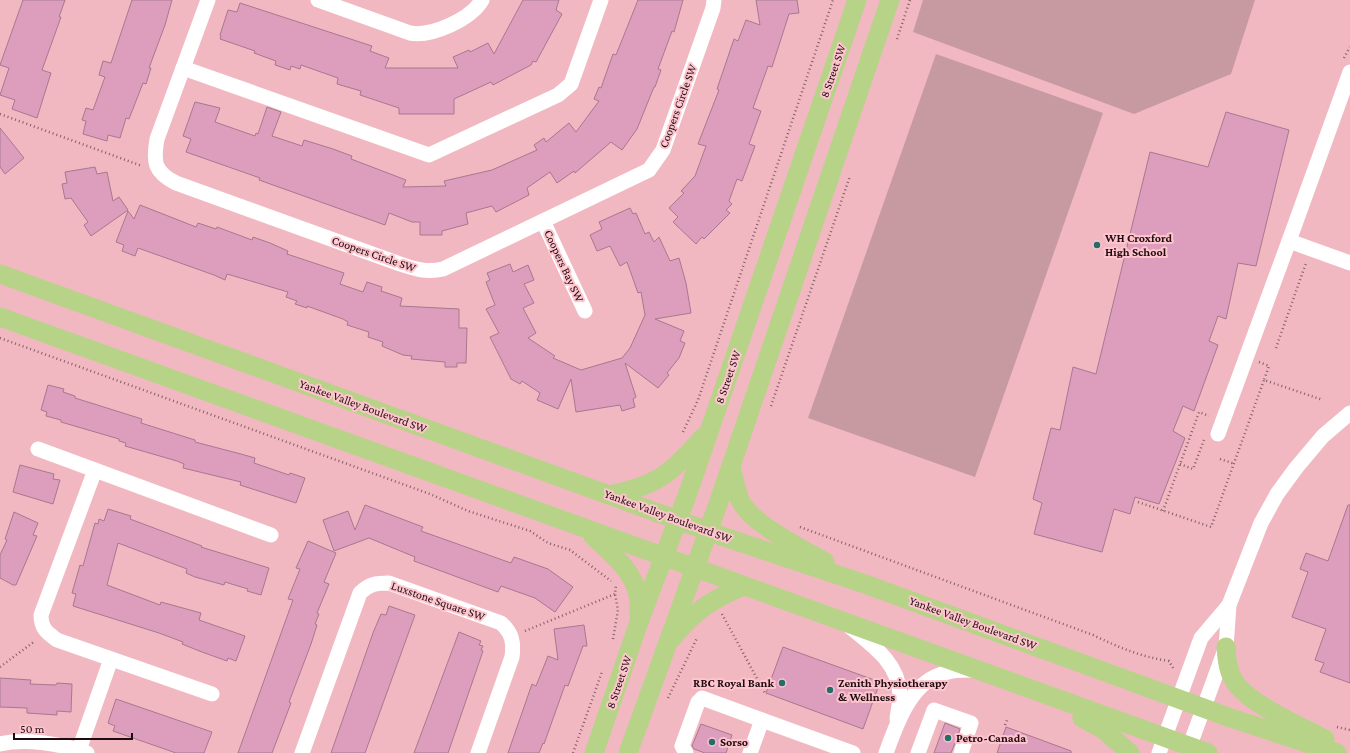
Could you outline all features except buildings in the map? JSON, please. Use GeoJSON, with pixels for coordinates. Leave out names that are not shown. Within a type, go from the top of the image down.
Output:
{"type":"FeatureCollection","features":[{"type":"Feature","properties":{"kind":"main road","name":"8 Street SW"},"geometry":{"type":"LineString","coordinates":[[594,753],[639,622],[678,520],[710,430],[857,0]]}},
{"type":"Feature","properties":{"kind":"main road"},"geometry":{"type":"LineString","coordinates":[[628,753],[731,467],[890,0]]}},
{"type":"Feature","properties":{"kind":"main road","name":"Yankee Valley Boulevard SW"},"geometry":{"type":"LineString","coordinates":[[0,274],[708,531],[865,584],[1204,707],[1337,753]]}},
{"type":"Feature","properties":{"kind":"main road"},"geometry":{"type":"LineString","coordinates":[[0,317],[588,531],[976,670],[1037,693],[1162,745],[1208,753]]}},
{"type":"Feature","properties":{"kind":"main road"},"geometry":{"type":"LineString","coordinates":[[610,495],[637,489],[662,478],[682,461],[710,430]]}},
{"type":"Feature","properties":{"kind":"main road"},"geometry":{"type":"LineString","coordinates":[[731,467],[741,502],[767,528],[865,584]]}},
{"type":"Feature","properties":{"kind":"main road"},"geometry":{"type":"LineString","coordinates":[[588,531],[616,558],[630,575],[638,595],[639,622]]}},
{"type":"Feature","properties":{"kind":"main road"},"geometry":{"type":"LineString","coordinates":[[666,646],[688,619],[705,604],[744,586]]}},
{"type":"Feature","properties":{"kind":"main road"},"geometry":{"type":"LineString","coordinates":[[1226,647],[1228,667],[1236,684],[1249,697],[1294,724],[1350,751]]}},
{"type":"Feature","properties":{"kind":"main road"},"geometry":{"type":"LineString","coordinates":[[1037,693],[1104,730],[1130,753]]}},
{"type":"Feature","properties":{"kind":"street"},"geometry":{"type":"LineString","coordinates":[[159,173],[155,153],[157,139],[208,0]]}},
{"type":"Feature","properties":{"kind":"street"},"geometry":{"type":"LineString","coordinates":[[318,0],[410,33],[420,35],[431,33],[469,15],[482,0]]}},
{"type":"Feature","properties":{"kind":"street"},"geometry":{"type":"LineString","coordinates":[[183,68],[429,155],[558,95],[571,84],[601,0]]}},
{"type":"Feature","properties":{"kind":"street","name":"Coopers Circle SW"},"geometry":{"type":"LineString","coordinates":[[159,173],[176,183],[406,266],[430,272],[443,269],[640,176],[649,170],[663,150],[713,8],[714,0]]}},
{"type":"Feature","properties":{"kind":"street"},"geometry":{"type":"LineString","coordinates":[[1218,434],[1350,72]]}},
{"type":"Feature","properties":{"kind":"street","name":"Coopers Bay SW"},"geometry":{"type":"LineString","coordinates":[[544,221],[585,311]]}},
{"type":"Feature","properties":{"kind":"street"},"geometry":{"type":"LineString","coordinates":[[1289,241],[1350,263]]}},
{"type":"Feature","properties":{"kind":"street"},"geometry":{"type":"LineString","coordinates":[[1188,750],[1226,647],[1229,605],[1261,523],[1277,494],[1323,436],[1350,413]]}},
{"type":"Feature","properties":{"kind":"street"},"geometry":{"type":"LineString","coordinates":[[38,449],[270,535]]}},
{"type":"Feature","properties":{"kind":"street"},"geometry":{"type":"LineString","coordinates":[[95,470],[41,615],[41,625],[46,632],[57,640],[212,694]]}},
{"type":"Feature","properties":{"kind":"street","name":"Luxstone Square SW"},"geometry":{"type":"LineString","coordinates":[[302,753],[360,593],[366,586],[376,583],[389,583],[501,623],[511,636]]}},
{"type":"Feature","properties":{"kind":"street"},"geometry":{"type":"LineString","coordinates":[[1162,745],[1201,638],[1229,605]]}},
{"type":"Feature","properties":{"kind":"street"},"geometry":{"type":"LineString","coordinates":[[845,623],[878,649],[892,666],[900,694],[896,728]]}},
{"type":"Feature","properties":{"kind":"street"},"geometry":{"type":"LineString","coordinates":[[478,753],[512,657],[513,645],[511,636]]}},
{"type":"Feature","properties":{"kind":"street"},"geometry":{"type":"LineString","coordinates":[[0,744],[11,741],[47,744],[83,751],[111,659]]}},
{"type":"Feature","properties":{"kind":"street"},"geometry":{"type":"LineString","coordinates":[[886,753],[896,728],[912,699],[922,685],[938,675],[953,671],[976,670]]}},
{"type":"Feature","properties":{"kind":"street"},"geometry":{"type":"LineString","coordinates":[[686,753],[682,746],[698,702],[702,698],[853,753]]}},
{"type":"Feature","properties":{"kind":"street"},"geometry":{"type":"LineString","coordinates":[[918,753],[934,710],[972,724],[961,753]]}},
{"type":"Feature","properties":{"kind":"street"},"geometry":{"type":"LineString","coordinates":[[750,753],[762,720]]}},
{"type":"Feature","properties":{"kind":"path"},"geometry":{"type":"LineString","coordinates":[[682,432],[698,400],[832,0]]}},
{"type":"Feature","properties":{"kind":"path"},"geometry":{"type":"LineString","coordinates":[[895,44],[910,0]]}},
{"type":"Feature","properties":{"kind":"path"},"geometry":{"type":"LineString","coordinates":[[0,114],[159,173]]}},
{"type":"Feature","properties":{"kind":"path"},"geometry":{"type":"LineString","coordinates":[[771,408],[852,171]]}},
{"type":"Feature","properties":{"kind":"path"},"geometry":{"type":"LineString","coordinates":[[1276,348],[1307,259]]}},
{"type":"Feature","properties":{"kind":"path"},"geometry":{"type":"LineString","coordinates":[[0,338],[430,494],[468,511],[530,531],[548,543],[570,550],[599,573],[616,583],[615,594],[618,610],[611,645]]}},
{"type":"Feature","properties":{"kind":"path"},"geometry":{"type":"LineString","coordinates":[[1138,502],[1211,527],[1269,366],[1255,361]]}},
{"type":"Feature","properties":{"kind":"path"},"geometry":{"type":"LineString","coordinates":[[1264,380],[1323,400]]}},
{"type":"Feature","properties":{"kind":"path"},"geometry":{"type":"LineString","coordinates":[[1163,510],[1198,412],[1212,417]]}},
{"type":"Feature","properties":{"kind":"path"},"geometry":{"type":"LineString","coordinates":[[1220,458],[1234,464]]}},
{"type":"Feature","properties":{"kind":"path"},"geometry":{"type":"LineString","coordinates":[[796,525],[1093,635],[1127,651],[1151,658],[1169,661],[1173,668]]}},
{"type":"Feature","properties":{"kind":"path"},"geometry":{"type":"LineString","coordinates":[[511,636],[615,594]]}},
{"type":"Feature","properties":{"kind":"path"},"geometry":{"type":"LineString","coordinates":[[719,609],[766,695]]}},
{"type":"Feature","properties":{"kind":"path"},"geometry":{"type":"LineString","coordinates":[[0,667],[46,632]]}},
{"type":"Feature","properties":{"kind":"path"},"geometry":{"type":"LineString","coordinates":[[665,704],[699,635]]}},
{"type":"Feature","properties":{"kind":"path"},"geometry":{"type":"LineString","coordinates":[[573,753],[603,668]]}},
{"type":"Feature","properties":{"kind":"path"},"geometry":{"type":"LineString","coordinates":[[1005,725],[1007,720]]}},
{"type":"Feature","properties":{"kind":"shaded area"},"geometry":{"type":"Polygon","coordinates":[[[923,0],[1255,0],[1231,74],[1134,114],[913,32],[923,0]]]}},
{"type":"Feature","properties":{"kind":"shaded area"},"geometry":{"type":"Polygon","coordinates":[[[936,54],[1103,113],[975,477],[808,418],[936,54]]]}},
{"type":"Feature","properties":{"kind":"place","name":"WH Croxford High School"},"geometry":{"type":"Point","coordinates":[1097,245]}},
{"type":"Feature","properties":{"kind":"place","name":"RBC Royal Bank"},"geometry":{"type":"Point","coordinates":[782,683]}},
{"type":"Feature","properties":{"kind":"place","name":"Zenith Physiotherapy & Wellness"},"geometry":{"type":"Point","coordinates":[830,690]}},
{"type":"Feature","properties":{"kind":"place","name":"Petro-Canada"},"geometry":{"type":"Point","coordinates":[948,738]}},
{"type":"Feature","properties":{"kind":"place","name":"Sorso"},"geometry":{"type":"Point","coordinates":[712,742]}}]}
